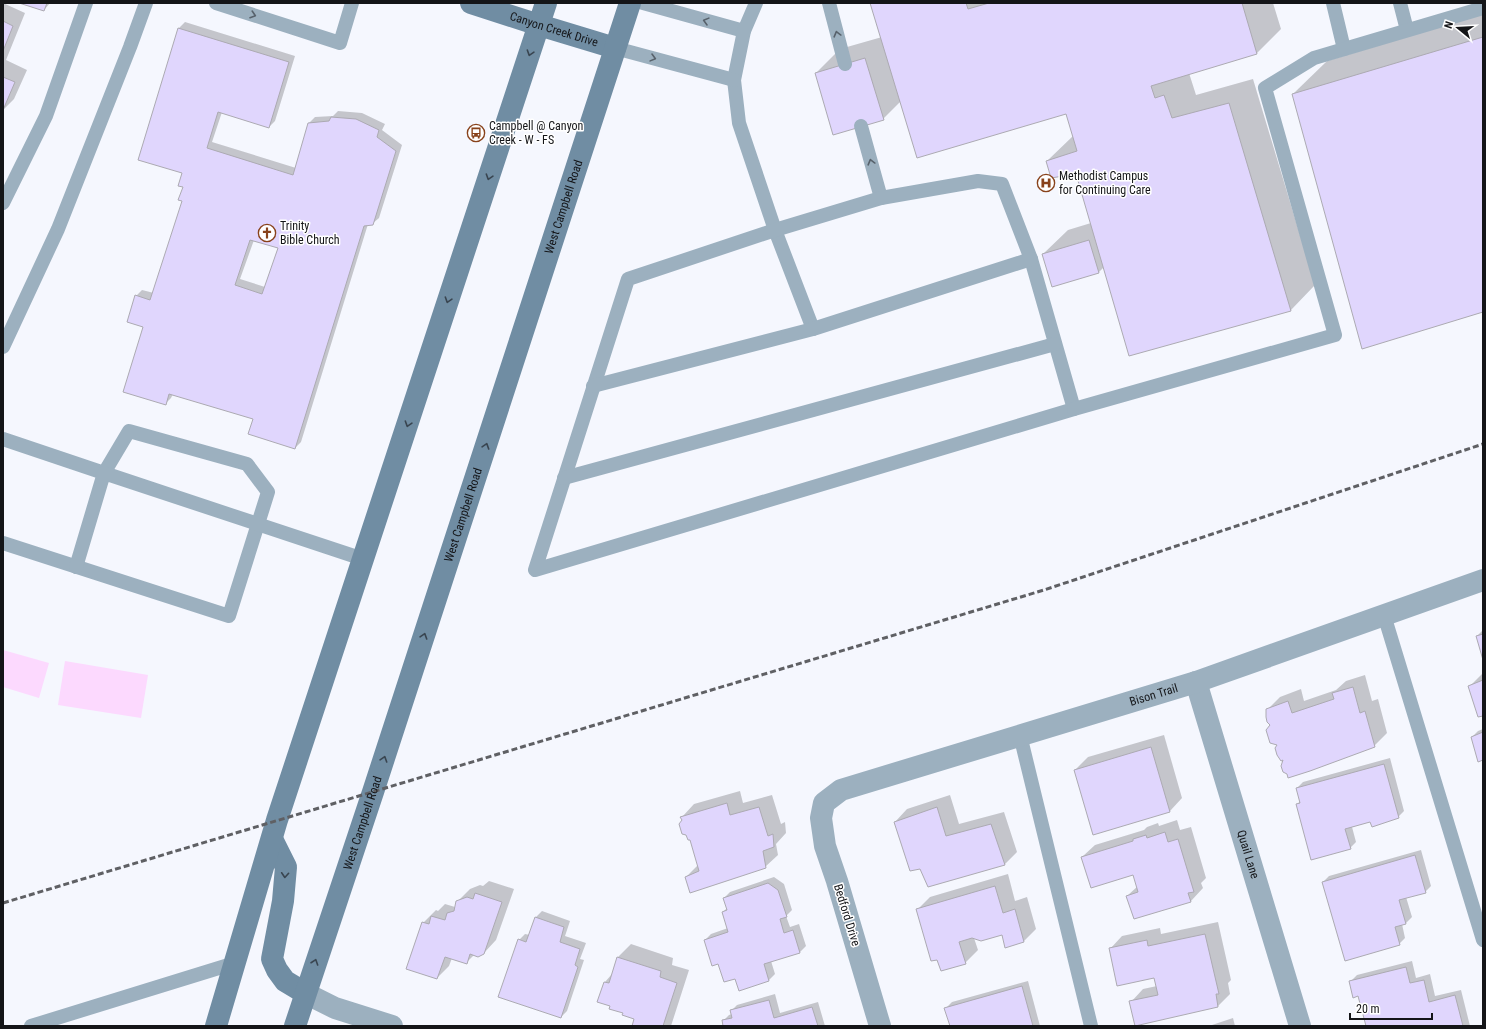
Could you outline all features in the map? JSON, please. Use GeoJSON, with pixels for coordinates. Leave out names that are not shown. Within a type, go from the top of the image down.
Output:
{"type":"FeatureCollection","features":[{"type":"Feature","properties":{"kind":"main road","name":"Canyon Creek Drive"},"geometry":{"type":"LineString","coordinates":[[471,3],[615,48]]}},
{"type":"Feature","properties":{"kind":"main road"},"geometry":{"type":"LineString","coordinates":[[216,1026],[272,839],[546,3]]}},
{"type":"Feature","properties":{"kind":"main road","name":"West Campbell Road"},"geometry":{"type":"LineString","coordinates":[[295,1026],[376,784],[630,3]]}},
{"type":"Feature","properties":{"kind":"main road"},"geometry":{"type":"LineString","coordinates":[[272,839],[286,867],[283,901],[272,959],[277,970],[285,981],[305,993]]}},
{"type":"Feature","properties":{"kind":"street","name":"Bison Trail"},"geometry":{"type":"LineString","coordinates":[[824,802],[841,790],[1196,682],[1483,580]]}},
{"type":"Feature","properties":{"kind":"street","name":"Quail Lane"},"geometry":{"type":"LineString","coordinates":[[1196,682],[1300,1026]]}},
{"type":"Feature","properties":{"kind":"street","name":"Bedford Drive"},"geometry":{"type":"LineString","coordinates":[[824,802],[821,818],[825,846],[837,881],[880,1026]]}},
{"type":"Feature","properties":{"kind":"street"},"geometry":{"type":"LineString","coordinates":[[305,993],[335,1008],[392,1026]]}},
{"type":"Feature","properties":{"kind":"lane"},"geometry":{"type":"LineString","coordinates":[[3,203],[46,116],[86,3]]}},
{"type":"Feature","properties":{"kind":"lane"},"geometry":{"type":"LineString","coordinates":[[3,347],[58,230],[146,3]]}},
{"type":"Feature","properties":{"kind":"lane"},"geometry":{"type":"LineString","coordinates":[[216,3],[340,43],[352,3]]}},
{"type":"Feature","properties":{"kind":"lane"},"geometry":{"type":"LineString","coordinates":[[643,3],[744,31]]}},
{"type":"Feature","properties":{"kind":"lane"},"geometry":{"type":"LineString","coordinates":[[756,3],[744,31],[734,80],[739,123],[775,230],[813,329]]}},
{"type":"Feature","properties":{"kind":"lane"},"geometry":{"type":"LineString","coordinates":[[829,3],[845,64]]}},
{"type":"Feature","properties":{"kind":"lane"},"geometry":{"type":"LineString","coordinates":[[1333,3],[1344,49]]}},
{"type":"Feature","properties":{"kind":"lane"},"geometry":{"type":"LineString","coordinates":[[1400,3],[1407,30]]}},
{"type":"Feature","properties":{"kind":"lane"},"geometry":{"type":"LineString","coordinates":[[1074,410],[1031,259],[1002,184],[978,181],[881,198],[775,230],[628,279],[535,570],[1335,334],[1265,88],[1314,58],[1483,8]]}},
{"type":"Feature","properties":{"kind":"lane"},"geometry":{"type":"LineString","coordinates":[[615,48],[734,80]]}},
{"type":"Feature","properties":{"kind":"lane"},"geometry":{"type":"LineString","coordinates":[[862,126],[881,198]]}},
{"type":"Feature","properties":{"kind":"lane"},"geometry":{"type":"LineString","coordinates":[[593,386],[813,329],[1031,259]]}},
{"type":"Feature","properties":{"kind":"lane"},"geometry":{"type":"LineString","coordinates":[[564,478],[1055,344]]}},
{"type":"Feature","properties":{"kind":"lane"},"geometry":{"type":"LineString","coordinates":[[3,544],[229,616],[268,492],[247,464],[129,431],[104,473],[76,567]]}},
{"type":"Feature","properties":{"kind":"lane"},"geometry":{"type":"LineString","coordinates":[[3,439],[363,559]]}},
{"type":"Feature","properties":{"kind":"lane"},"geometry":{"type":"LineString","coordinates":[[1384,615],[1483,940]]}},
{"type":"Feature","properties":{"kind":"lane"},"geometry":{"type":"LineString","coordinates":[[1020,735],[1091,1026]]}},
{"type":"Feature","properties":{"kind":"lane"},"geometry":{"type":"LineString","coordinates":[[31,1026],[235,964]]}},
{"type":"Feature","properties":{"kind":"shaded area"},"geometry":{"type":"Polygon","coordinates":[[[3,650],[49,663],[39,698],[3,687],[3,650]]]}},
{"type":"Feature","properties":{"kind":"shaded area"},"geometry":{"type":"Polygon","coordinates":[[[65,661],[148,675],[141,718],[58,705],[65,661]]]}},
{"type":"Feature","properties":{"kind":"building"},"geometry":{"type":"Polygon","coordinates":[[[19,3],[47,3],[44,11],[19,3]]]}},
{"type":"Feature","properties":{"kind":"building"},"geometry":{"type":"Polygon","coordinates":[[[870,3],[966,3],[968,9],[989,3],[1242,3],[1257,54],[1151,86],[1155,98],[1164,95],[1172,118],[1229,103],[1291,311],[1129,356],[1076,174],[1051,178],[1046,161],[1077,151],[1066,114],[917,158],[870,3]]]}},
{"type":"Feature","properties":{"kind":"building"},"geometry":{"type":"Polygon","coordinates":[[[3,21],[13,26],[3,51],[3,21]]]}},
{"type":"Feature","properties":{"kind":"building","name":"Trinity Bible Church"},"geometry":{"type":"Polygon","coordinates":[[[178,28],[289,62],[269,128],[218,112],[207,148],[293,175],[308,123],[329,121],[331,117],[356,119],[379,130],[377,137],[396,151],[373,225],[364,226],[295,449],[248,434],[253,419],[169,394],[166,405],[123,392],[143,327],[127,322],[135,295],[150,300],[182,201],[178,200],[183,187],[178,186],[182,173],[138,160],[178,28]],[[250,240],[235,285],[262,294],[278,248],[250,240]]]}},
{"type":"Feature","properties":{"kind":"building"},"geometry":{"type":"Polygon","coordinates":[[[1483,37],[1483,312],[1362,349],[1292,94],[1483,37]]]}},
{"type":"Feature","properties":{"kind":"building"},"geometry":{"type":"Polygon","coordinates":[[[865,58],[884,120],[833,135],[815,73],[865,58]]]}},
{"type":"Feature","properties":{"kind":"building"},"geometry":{"type":"Polygon","coordinates":[[[3,77],[15,82],[3,110],[3,77]]]}},
{"type":"Feature","properties":{"kind":"building"},"geometry":{"type":"Polygon","coordinates":[[[1089,240],[1099,273],[1052,287],[1042,254],[1089,240]]]}},
{"type":"Feature","properties":{"kind":"building"},"geometry":{"type":"Polygon","coordinates":[[[1483,634],[1483,660],[1476,636],[1483,634]]]}},
{"type":"Feature","properties":{"kind":"building"},"geometry":{"type":"Polygon","coordinates":[[[1483,680],[1483,716],[1478,717],[1468,686],[1483,680]]]}},
{"type":"Feature","properties":{"kind":"building"},"geometry":{"type":"Polygon","coordinates":[[[1353,687],[1360,713],[1365,711],[1375,747],[1288,778],[1287,774],[1283,772],[1281,766],[1283,760],[1281,761],[1277,755],[1275,748],[1277,745],[1270,743],[1266,730],[1270,725],[1267,722],[1266,709],[1288,701],[1292,713],[1334,699],[1332,693],[1353,687]]]}},
{"type":"Feature","properties":{"kind":"building"},"geometry":{"type":"Polygon","coordinates":[[[1483,732],[1483,760],[1478,762],[1471,737],[1483,732]]]}},
{"type":"Feature","properties":{"kind":"building"},"geometry":{"type":"Polygon","coordinates":[[[1151,747],[1170,812],[1093,835],[1074,770],[1151,747]]]}},
{"type":"Feature","properties":{"kind":"building"},"geometry":{"type":"Polygon","coordinates":[[[1384,764],[1399,818],[1372,827],[1370,822],[1345,829],[1351,849],[1311,860],[1296,804],[1300,803],[1296,788],[1384,764]]]}},
{"type":"Feature","properties":{"kind":"building"},"geometry":{"type":"Polygon","coordinates":[[[727,803],[730,815],[759,807],[768,836],[773,834],[774,847],[763,851],[766,868],[690,893],[685,877],[699,871],[690,840],[688,840],[686,835],[682,834],[679,824],[682,820],[680,817],[727,803]]]}},
{"type":"Feature","properties":{"kind":"building"},"geometry":{"type":"Polygon","coordinates":[[[937,807],[946,836],[991,824],[1005,865],[928,887],[920,869],[910,871],[894,822],[937,807]]]}},
{"type":"Feature","properties":{"kind":"building"},"geometry":{"type":"Polygon","coordinates":[[[1165,832],[1168,842],[1178,839],[1194,892],[1188,893],[1191,902],[1134,919],[1126,896],[1138,892],[1133,875],[1091,888],[1081,857],[1133,841],[1133,839],[1146,835],[1147,838],[1165,832]]]}},
{"type":"Feature","properties":{"kind":"building"},"geometry":{"type":"Polygon","coordinates":[[[1415,855],[1426,893],[1399,900],[1406,924],[1395,927],[1400,945],[1345,961],[1322,882],[1415,855]]]}},
{"type":"Feature","properties":{"kind":"building"},"geometry":{"type":"Polygon","coordinates":[[[768,883],[778,890],[787,917],[780,919],[784,933],[793,930],[800,953],[764,964],[769,981],[739,991],[735,979],[724,982],[718,964],[712,966],[704,940],[728,932],[722,912],[727,910],[723,898],[768,883]]]}},
{"type":"Feature","properties":{"kind":"building"},"geometry":{"type":"Polygon","coordinates":[[[995,886],[1003,913],[1015,909],[1024,942],[1005,948],[1002,935],[981,941],[972,938],[959,942],[966,964],[941,971],[937,960],[931,961],[916,909],[995,886]]]}},
{"type":"Feature","properties":{"kind":"building"},"geometry":{"type":"Polygon","coordinates":[[[475,893],[502,902],[484,954],[478,957],[470,954],[467,964],[445,957],[437,979],[406,969],[422,922],[429,924],[431,916],[445,920],[447,913],[454,911],[456,901],[467,897],[473,899],[475,893]]]}},
{"type":"Feature","properties":{"kind":"building"},"geometry":{"type":"Polygon","coordinates":[[[535,917],[564,927],[560,942],[580,949],[575,965],[578,967],[561,1018],[498,997],[518,939],[526,942],[535,917]]]}},
{"type":"Feature","properties":{"kind":"building"},"geometry":{"type":"Polygon","coordinates":[[[1205,934],[1219,994],[1216,994],[1218,1007],[1135,1026],[1129,1001],[1158,995],[1154,978],[1117,986],[1109,948],[1147,940],[1148,946],[1205,934]]]}},
{"type":"Feature","properties":{"kind":"building"},"geometry":{"type":"Polygon","coordinates":[[[617,957],[661,971],[660,977],[677,983],[663,1026],[632,1026],[634,1019],[622,1015],[623,1013],[609,1009],[610,1006],[597,1002],[604,982],[609,983],[617,957]]]}},
{"type":"Feature","properties":{"kind":"building"},"geometry":{"type":"Polygon","coordinates":[[[1406,967],[1410,983],[1424,980],[1429,1002],[1455,995],[1463,1026],[1366,1026],[1358,996],[1353,998],[1349,981],[1406,967]]]}},
{"type":"Feature","properties":{"kind":"building"},"geometry":{"type":"Polygon","coordinates":[[[1022,986],[1033,1026],[950,1026],[944,1008],[1022,986]]]}},
{"type":"Feature","properties":{"kind":"building"},"geometry":{"type":"Polygon","coordinates":[[[769,1000],[774,1018],[812,1007],[818,1026],[723,1026],[722,1020],[732,1018],[730,1010],[769,1000]]]}},
{"type":"Feature","properties":{"kind":"railway"},"geometry":{"type":"LineString","coordinates":[[3,903],[1044,590],[1483,444]]}},
{"type":"Feature","properties":{"kind":"place","name":"Campbell @ Canyon Creek - W - FS"},"geometry":{"type":"Point","coordinates":[476,133]}},
{"type":"Feature","properties":{"kind":"place","name":"Methodist Campus for Continuing Care"},"geometry":{"type":"Point","coordinates":[1046,183]}},
{"type":"Feature","properties":{"kind":"place","name":"Trinity Bible Church"},"geometry":{"type":"Point","coordinates":[267,233]}}]}
